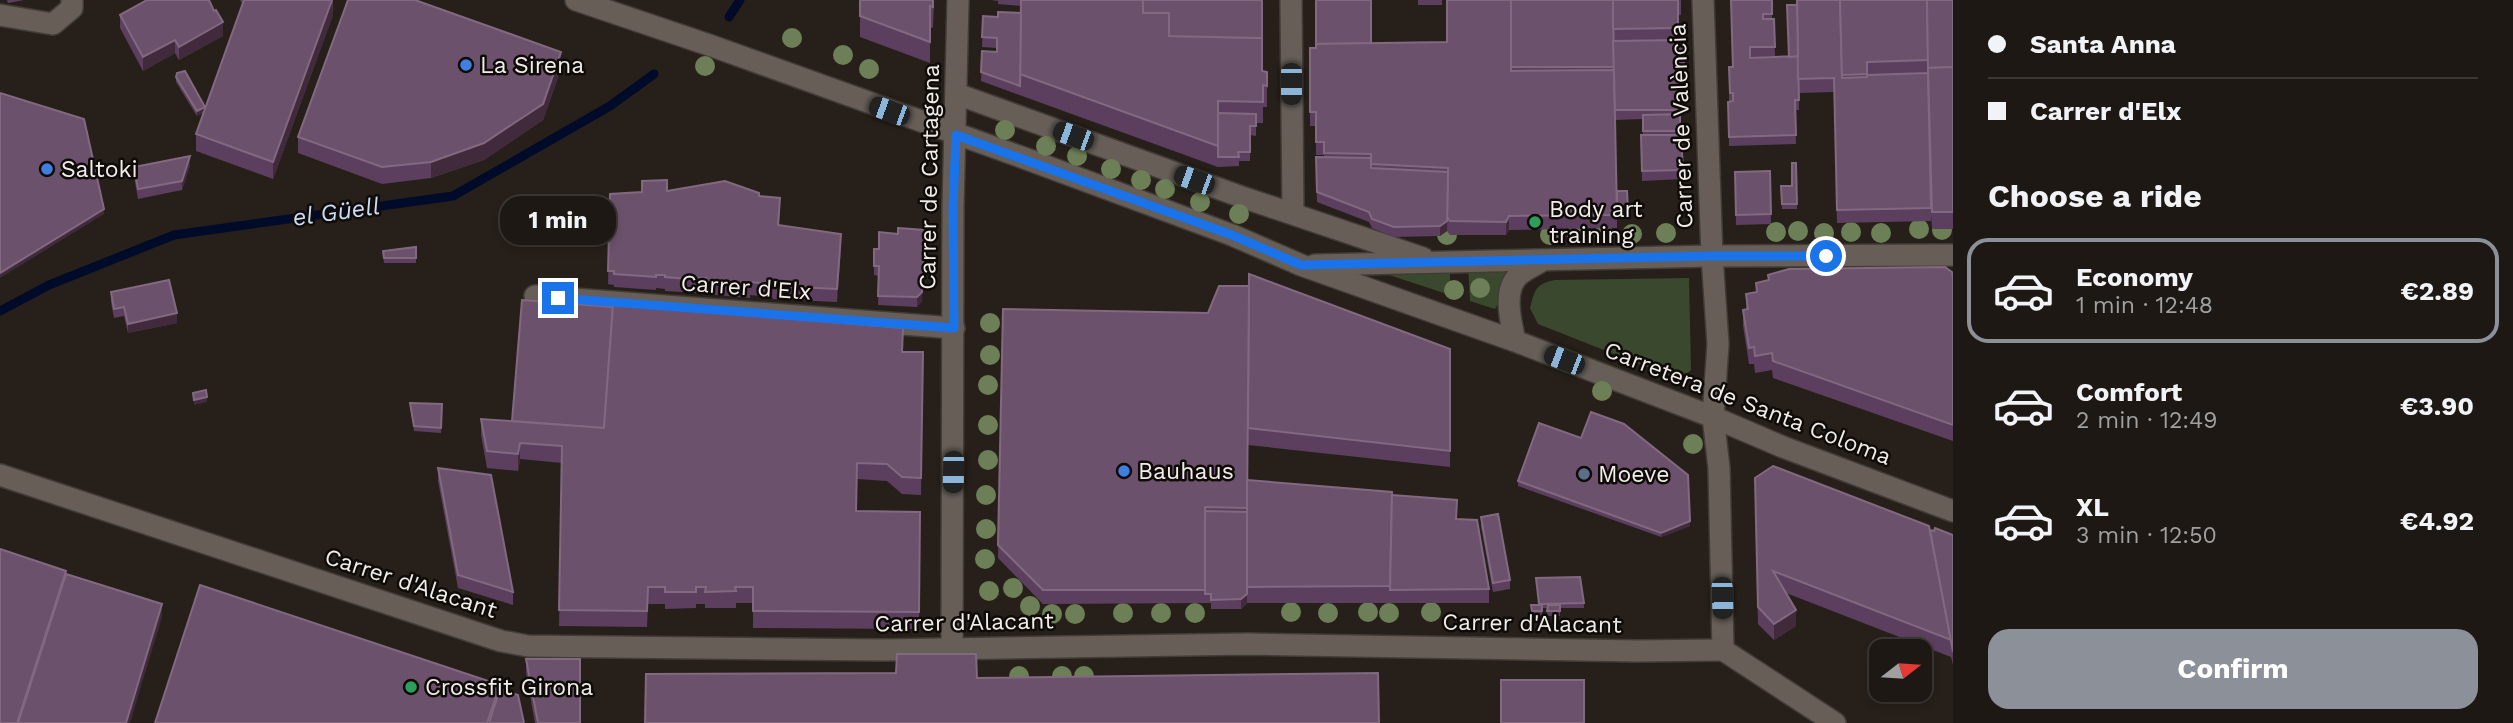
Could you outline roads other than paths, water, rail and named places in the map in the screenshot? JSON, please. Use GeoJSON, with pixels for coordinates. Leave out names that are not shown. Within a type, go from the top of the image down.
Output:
{"type":"FeatureCollection","features":[{"type":"Feature","properties":{"kind":"street"},"geometry":{"type":"LineString","coordinates":[[0,15],[53,24],[72,8],[72,0]]}},
{"type":"Feature","properties":{"kind":"street","name":"Carretera de Santa Coloma"},"geometry":{"type":"LineString","coordinates":[[576,0],[712,46],[1232,235],[1301,265],[1515,341],[1953,511]]}},
{"type":"Feature","properties":{"kind":"street","name":"Carrer de Cartagena"},"geometry":{"type":"LineString","coordinates":[[952,649],[953,207],[958,0]]}},
{"type":"Feature","properties":{"kind":"street"},"geometry":{"type":"LineString","coordinates":[[1291,0],[1293,213]]}},
{"type":"Feature","properties":{"kind":"street","name":"Carrer de València"},"geometry":{"type":"LineString","coordinates":[[1703,0],[1712,256],[1718,344],[1713,417]]}},
{"type":"Feature","properties":{"kind":"street"},"geometry":{"type":"LineString","coordinates":[[957,94],[1242,197],[1435,262]]}},
{"type":"Feature","properties":{"kind":"street"},"geometry":{"type":"LineString","coordinates":[[1301,265],[1712,256],[1953,255]]}},
{"type":"Feature","properties":{"kind":"street"},"geometry":{"type":"LineString","coordinates":[[1515,341],[1509,314],[1510,292],[1517,276],[1545,259]]}},
{"type":"Feature","properties":{"kind":"street","name":"Carrer d'Elx"},"geometry":{"type":"LineString","coordinates":[[535,296],[954,328]]}},
{"type":"Feature","properties":{"kind":"street"},"geometry":{"type":"LineString","coordinates":[[1713,417],[1719,468],[1723,650],[1835,723]]}},
{"type":"Feature","properties":{"kind":"street","name":"Carrer d'Alacant"},"geometry":{"type":"LineString","coordinates":[[0,475],[528,646],[952,649],[1248,644],[1723,650]]}},
{"type":"Feature","properties":{"kind":"waterway","name":"el Güell"},"geometry":{"type":"LineString","coordinates":[[729,17],[740,0]]}},
{"type":"Feature","properties":{"kind":"waterway","name":"el Güell"},"geometry":{"type":"LineString","coordinates":[[0,311],[49,285],[174,235],[453,196],[610,106],[654,74]]}},
{"type":"Feature","properties":{"kind":"place","name":"La Sirena"},"geometry":{"type":"Point","coordinates":[466,65]}},
{"type":"Feature","properties":{"kind":"place","name":"Saltoki"},"geometry":{"type":"Point","coordinates":[47,169]}},
{"type":"Feature","properties":{"kind":"place","name":"Body art training"},"geometry":{"type":"Point","coordinates":[1535,222]}},
{"type":"Feature","properties":{"kind":"place","name":"Bauhaus"},"geometry":{"type":"Point","coordinates":[1124,471]}},
{"type":"Feature","properties":{"kind":"place","name":"Moeve"},"geometry":{"type":"Point","coordinates":[1584,474]}},
{"type":"Feature","properties":{"kind":"place","name":"Crossfit Girona"},"geometry":{"type":"Point","coordinates":[411,687]}}]}
